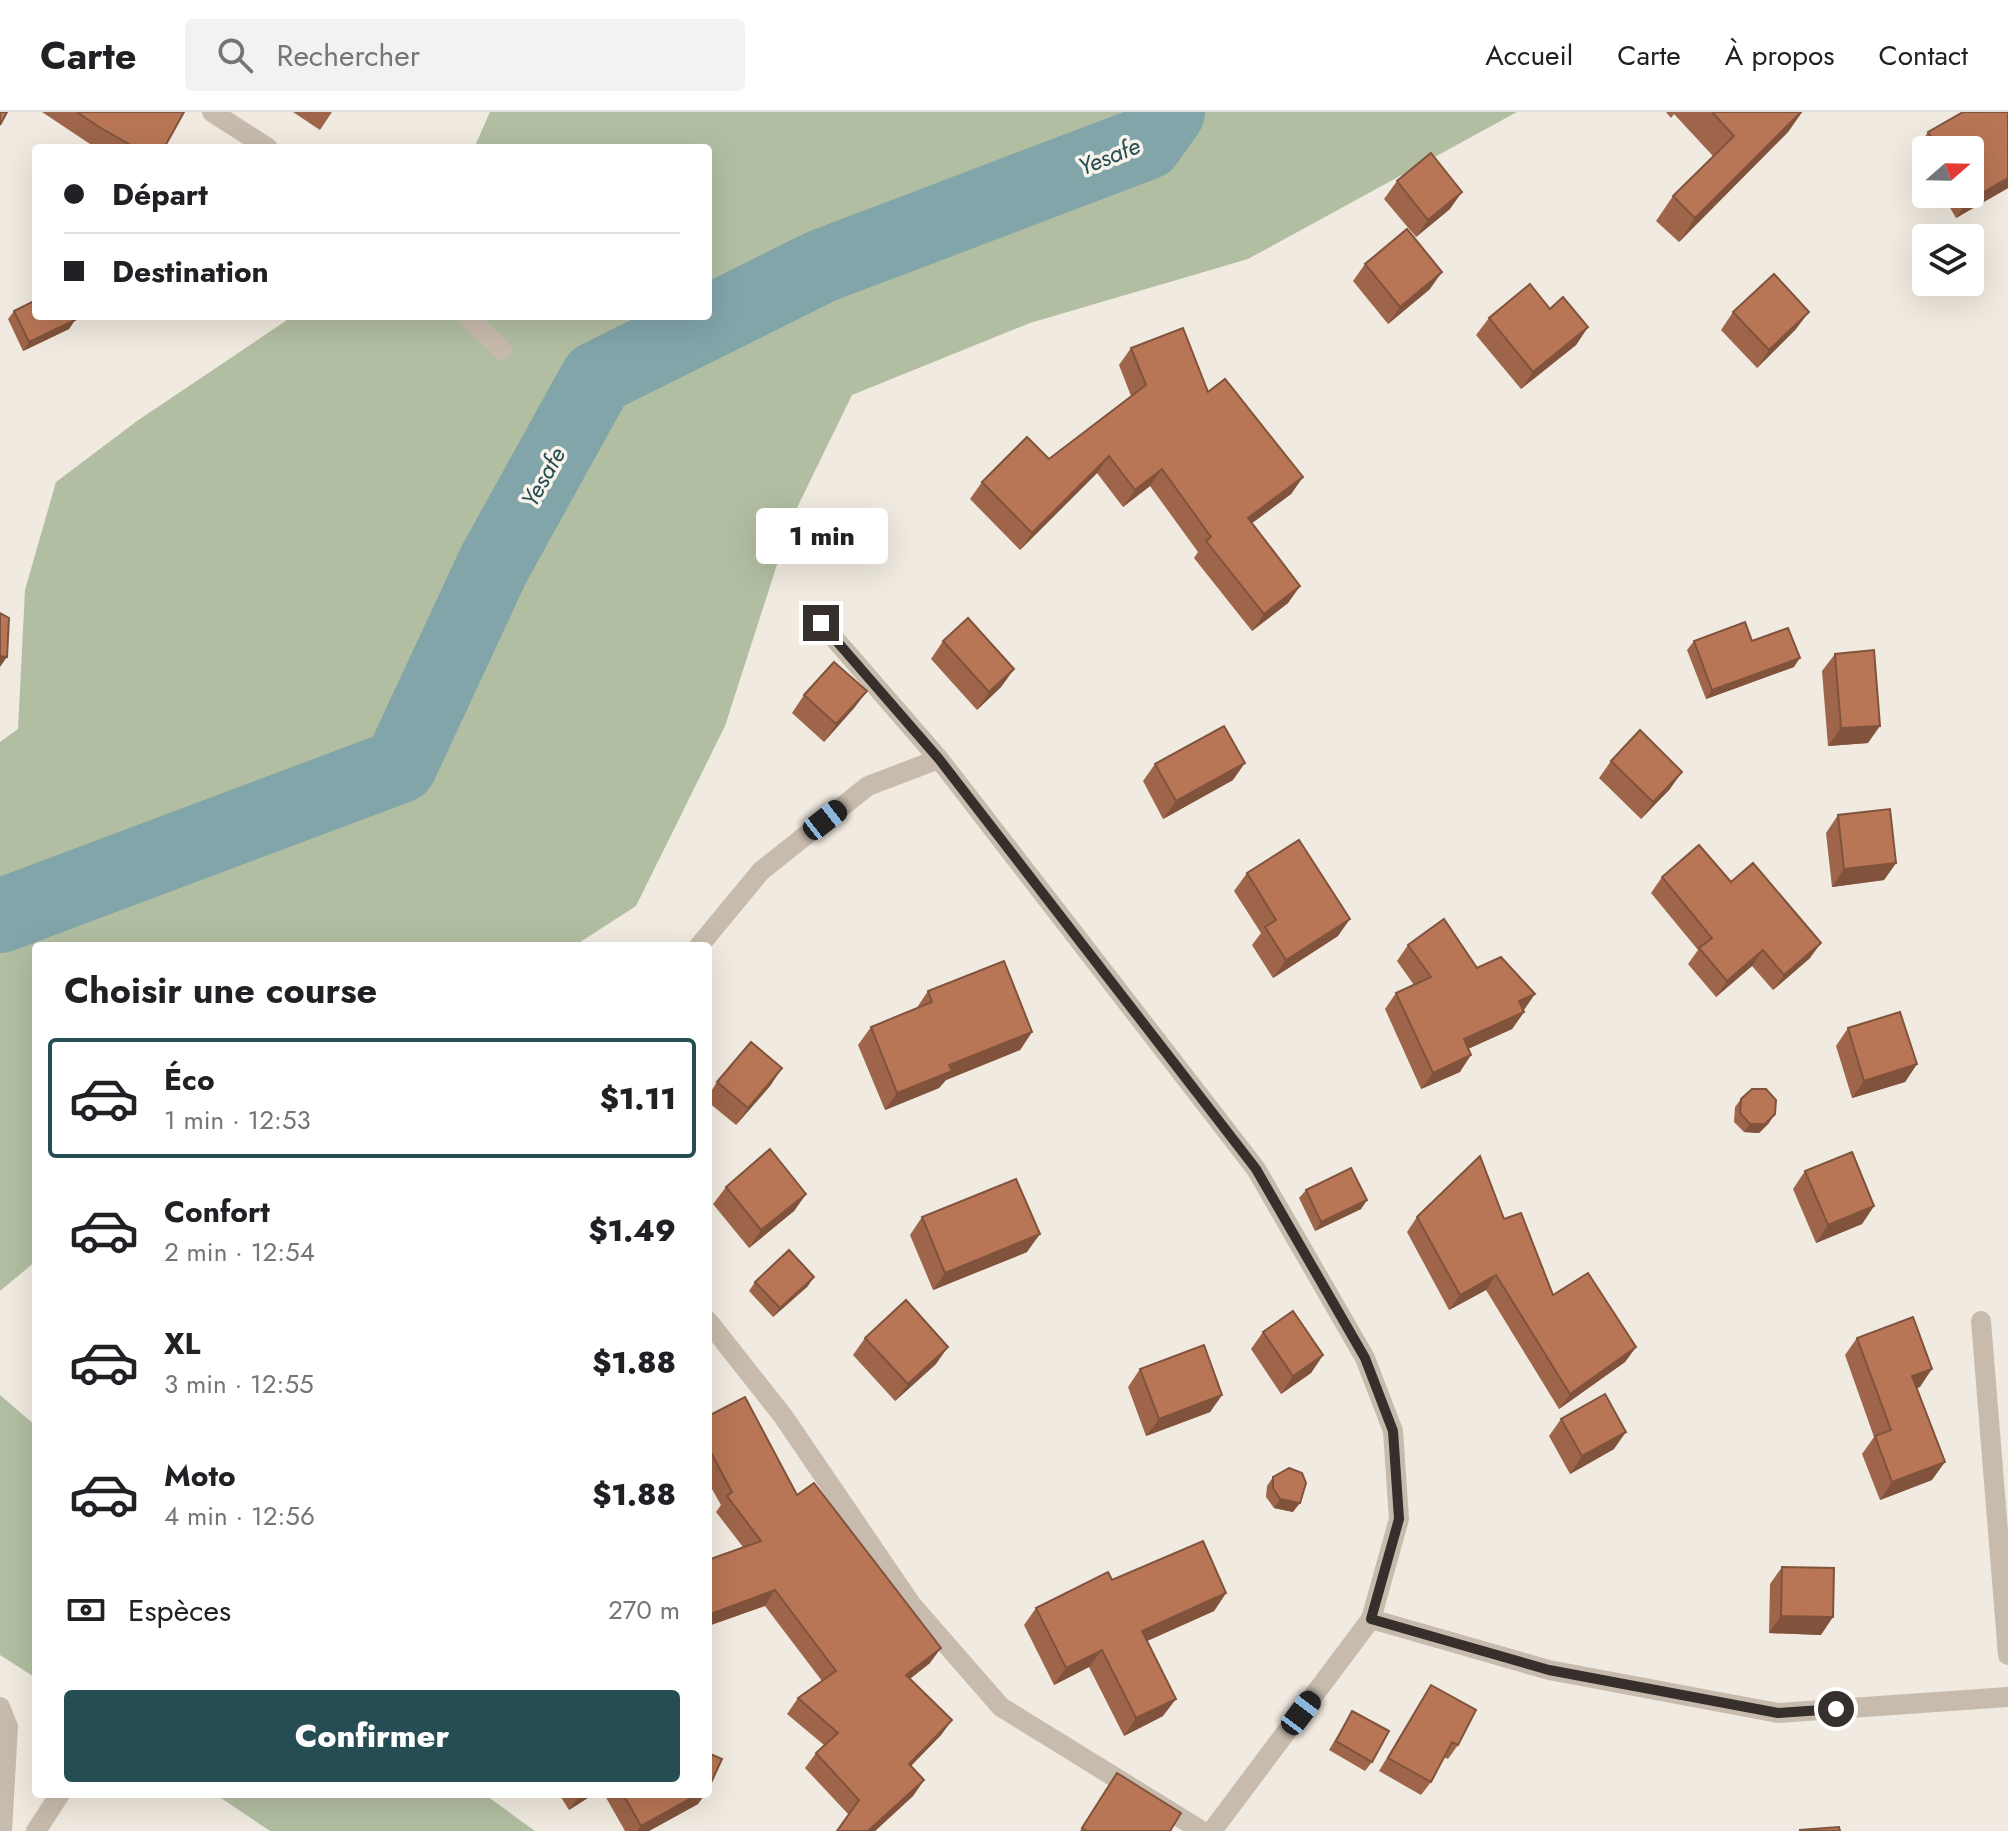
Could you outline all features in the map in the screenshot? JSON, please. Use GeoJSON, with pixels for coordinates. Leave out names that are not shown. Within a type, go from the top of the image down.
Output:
{"type":"FeatureCollection","features":[{"type":"Feature","properties":{"kind":"street"},"geometry":{"type":"LineString","coordinates":[[212,112],[262,144]]}},
{"type":"Feature","properties":{"kind":"street"},"geometry":{"type":"LineString","coordinates":[[471,320],[502,350]]}},
{"type":"Feature","properties":{"kind":"street"},"geometry":{"type":"LineString","coordinates":[[821,623],[939,759],[1256,1169],[1365,1358],[1393,1431],[1399,1519],[1371,1619],[1212,1831]]}},
{"type":"Feature","properties":{"kind":"street"},"geometry":{"type":"LineString","coordinates":[[702,942],[761,871],[868,786],[939,759]]}},
{"type":"Feature","properties":{"kind":"street"},"geometry":{"type":"LineString","coordinates":[[1981,1321],[2008,1655]]}},
{"type":"Feature","properties":{"kind":"street"},"geometry":{"type":"LineString","coordinates":[[712,1326],[783,1416],[911,1604],[1001,1707],[1202,1831]]}},
{"type":"Feature","properties":{"kind":"street"},"geometry":{"type":"LineString","coordinates":[[1371,1619],[1549,1670],[1778,1713],[2008,1697]]}},
{"type":"Feature","properties":{"kind":"street"},"geometry":{"type":"LineString","coordinates":[[0,1707],[8,1727],[2,1831]]}},
{"type":"Feature","properties":{"kind":"street"},"geometry":{"type":"LineString","coordinates":[[36,1831],[57,1798]]}},
{"type":"Feature","properties":{"kind":"green space"},"geometry":{"type":"Polygon","coordinates":[[[490,112],[1517,112],[1248,259],[1030,323],[852,395],[792,518],[725,726],[636,906],[580,942],[32,942],[32,1264],[0,1291],[0,742],[18,729],[25,590],[56,482],[137,421],[287,320],[712,320],[712,144],[476,144],[490,112]]]}},
{"type":"Feature","properties":{"kind":"green space"},"geometry":{"type":"Polygon","coordinates":[[[0,1395],[32,1423],[32,1675],[0,1655],[0,1395]]]}},
{"type":"Feature","properties":{"kind":"green space"},"geometry":{"type":"Polygon","coordinates":[[[221,1798],[490,1798],[535,1831],[270,1831],[221,1798]]]}},
{"type":"Feature","properties":{"kind":"building"},"geometry":{"type":"Polygon","coordinates":[[[0,112],[7,112],[0,125],[0,112]]]}},
{"type":"Feature","properties":{"kind":"building"},"geometry":{"type":"Polygon","coordinates":[[[77,112],[184,112],[166,144],[129,144],[77,112]]]}},
{"type":"Feature","properties":{"kind":"building"},"geometry":{"type":"Polygon","coordinates":[[[1712,112],[1801,112],[1695,218],[1673,196],[1734,136],[1712,112]]]}},
{"type":"Feature","properties":{"kind":"building"},"geometry":{"type":"Polygon","coordinates":[[[1963,112],[2008,112],[2008,178],[1984,192],[1984,136],[1930,136],[1928,132],[1963,112]]]}},
{"type":"Feature","properties":{"kind":"building"},"geometry":{"type":"Polygon","coordinates":[[[1431,153],[1462,192],[1428,220],[1397,181],[1431,153]]]}},
{"type":"Feature","properties":{"kind":"building"},"geometry":{"type":"Polygon","coordinates":[[[1407,229],[1442,272],[1400,307],[1365,264],[1407,229]]]}},
{"type":"Feature","properties":{"kind":"building"},"geometry":{"type":"Polygon","coordinates":[[[1774,274],[1809,312],[1769,350],[1733,312],[1774,274]]]}},
{"type":"Feature","properties":{"kind":"building"},"geometry":{"type":"Polygon","coordinates":[[[1530,284],[1550,309],[1563,297],[1588,327],[1533,372],[1489,318],[1530,284]]]}},
{"type":"Feature","properties":{"kind":"building"},"geometry":{"type":"Polygon","coordinates":[[[32,302],[32,320],[75,320],[29,342],[14,311],[32,302]]]}},
{"type":"Feature","properties":{"kind":"building"},"geometry":{"type":"Polygon","coordinates":[[[1183,328],[1208,392],[1225,379],[1303,477],[1248,518],[1300,586],[1264,614],[1206,541],[1211,537],[1162,469],[1135,490],[1109,456],[1032,533],[982,482],[1027,437],[1049,459],[1146,385],[1131,348],[1183,328]]]}},
{"type":"Feature","properties":{"kind":"building"},"geometry":{"type":"Polygon","coordinates":[[[0,613],[9,618],[7,657],[0,656],[0,613]]]}},
{"type":"Feature","properties":{"kind":"building"},"geometry":{"type":"Polygon","coordinates":[[[968,618],[1014,669],[989,692],[943,641],[968,618]]]}},
{"type":"Feature","properties":{"kind":"building"},"geometry":{"type":"Polygon","coordinates":[[[1745,622],[1752,641],[1788,628],[1800,658],[1712,690],[1694,641],[1745,622]]]}},
{"type":"Feature","properties":{"kind":"building"},"geometry":{"type":"Polygon","coordinates":[[[1874,650],[1880,726],[1841,728],[1835,654],[1874,650]]]}},
{"type":"Feature","properties":{"kind":"building"},"geometry":{"type":"Polygon","coordinates":[[[834,662],[867,691],[836,724],[804,695],[834,662]]]}},
{"type":"Feature","properties":{"kind":"building"},"geometry":{"type":"Polygon","coordinates":[[[1224,726],[1245,763],[1176,801],[1155,764],[1224,726]]]}},
{"type":"Feature","properties":{"kind":"building"},"geometry":{"type":"Polygon","coordinates":[[[1640,730],[1682,772],[1653,802],[1611,761],[1640,730]]]}},
{"type":"Feature","properties":{"kind":"building"},"geometry":{"type":"Polygon","coordinates":[[[1890,809],[1896,863],[1844,869],[1838,815],[1890,809]]]}},
{"type":"Feature","properties":{"kind":"building"},"geometry":{"type":"Polygon","coordinates":[[[1299,840],[1350,919],[1286,960],[1265,927],[1276,920],[1247,873],[1299,840]]]}},
{"type":"Feature","properties":{"kind":"building"},"geometry":{"type":"Polygon","coordinates":[[[1699,845],[1731,882],[1753,863],[1821,943],[1784,975],[1763,950],[1727,981],[1699,948],[1712,938],[1662,877],[1699,845]]]}},
{"type":"Feature","properties":{"kind":"building"},"geometry":{"type":"Polygon","coordinates":[[[1444,919],[1477,968],[1501,957],[1535,994],[1519,1001],[1524,1012],[1464,1039],[1471,1055],[1433,1073],[1396,993],[1431,977],[1408,945],[1444,919]]]}},
{"type":"Feature","properties":{"kind":"building"},"geometry":{"type":"Polygon","coordinates":[[[1004,961],[1032,1032],[949,1065],[952,1071],[897,1093],[871,1027],[932,1002],[928,991],[1004,961]]]}},
{"type":"Feature","properties":{"kind":"building"},"geometry":{"type":"Polygon","coordinates":[[[1900,1012],[1917,1064],[1864,1081],[1848,1028],[1900,1012]]]}},
{"type":"Feature","properties":{"kind":"building"},"geometry":{"type":"Polygon","coordinates":[[[751,1042],[782,1068],[748,1108],[717,1082],[751,1042]]]}},
{"type":"Feature","properties":{"kind":"building"},"geometry":{"type":"Polygon","coordinates":[[[1752,1089],[1766,1089],[1776,1100],[1775,1114],[1765,1124],[1750,1124],[1740,1113],[1741,1099],[1752,1089]]]}},
{"type":"Feature","properties":{"kind":"building"},"geometry":{"type":"Polygon","coordinates":[[[770,1149],[806,1194],[761,1230],[726,1187],[770,1149]]]}},
{"type":"Feature","properties":{"kind":"building"},"geometry":{"type":"Polygon","coordinates":[[[1852,1152],[1874,1206],[1828,1225],[1805,1171],[1852,1152]]]}},
{"type":"Feature","properties":{"kind":"building"},"geometry":{"type":"Polygon","coordinates":[[[1480,1156],[1504,1219],[1521,1213],[1553,1295],[1588,1273],[1636,1347],[1570,1394],[1496,1275],[1460,1295],[1417,1217],[1480,1156]]]}},
{"type":"Feature","properties":{"kind":"building"},"geometry":{"type":"Polygon","coordinates":[[[1351,1168],[1367,1200],[1321,1222],[1306,1190],[1351,1168]]]}},
{"type":"Feature","properties":{"kind":"building"},"geometry":{"type":"Polygon","coordinates":[[[1016,1179],[1040,1234],[945,1273],[922,1217],[1016,1179]]]}},
{"type":"Feature","properties":{"kind":"building"},"geometry":{"type":"Polygon","coordinates":[[[789,1250],[814,1277],[780,1308],[755,1282],[789,1250]]]}},
{"type":"Feature","properties":{"kind":"building"},"geometry":{"type":"Polygon","coordinates":[[[906,1300],[948,1347],[908,1384],[865,1338],[906,1300]]]}},
{"type":"Feature","properties":{"kind":"building"},"geometry":{"type":"Polygon","coordinates":[[[1293,1311],[1323,1355],[1293,1376],[1263,1332],[1293,1311]]]}},
{"type":"Feature","properties":{"kind":"building"},"geometry":{"type":"Polygon","coordinates":[[[1913,1317],[1932,1369],[1912,1376],[1945,1462],[1892,1482],[1875,1436],[1891,1430],[1857,1338],[1913,1317]]]}},
{"type":"Feature","properties":{"kind":"building"},"geometry":{"type":"Polygon","coordinates":[[[1204,1345],[1222,1395],[1159,1419],[1140,1369],[1204,1345]]]}},
{"type":"Feature","properties":{"kind":"building"},"geometry":{"type":"Polygon","coordinates":[[[1605,1394],[1626,1432],[1582,1456],[1561,1419],[1605,1394]]]}},
{"type":"Feature","properties":{"kind":"building"},"geometry":{"type":"Polygon","coordinates":[[[745,1397],[797,1495],[814,1483],[941,1648],[906,1675],[952,1720],[909,1764],[924,1780],[868,1831],[837,1831],[859,1800],[816,1753],[838,1733],[798,1698],[836,1671],[775,1590],[712,1614],[712,1559],[761,1541],[727,1496],[732,1492],[712,1454],[712,1414],[745,1397]]]}},
{"type":"Feature","properties":{"kind":"building"},"geometry":{"type":"Polygon","coordinates":[[[1289,1468],[1302,1473],[1306,1483],[1300,1503],[1280,1499],[1273,1488],[1273,1477],[1289,1468]]]}},
{"type":"Feature","properties":{"kind":"building"},"geometry":{"type":"Polygon","coordinates":[[[1203,1541],[1226,1593],[1142,1631],[1176,1699],[1136,1718],[1102,1650],[1066,1668],[1036,1608],[1108,1572],[1112,1580],[1203,1541]]]}},
{"type":"Feature","properties":{"kind":"building"},"geometry":{"type":"Polygon","coordinates":[[[1782,1567],[1834,1568],[1833,1617],[1781,1616],[1782,1567]]]}},
{"type":"Feature","properties":{"kind":"building"},"geometry":{"type":"Polygon","coordinates":[[[1431,1685],[1476,1710],[1458,1745],[1452,1742],[1431,1782],[1388,1758],[1431,1685]]]}},
{"type":"Feature","properties":{"kind":"building"},"geometry":{"type":"Polygon","coordinates":[[[1352,1711],[1389,1731],[1372,1762],[1336,1741],[1352,1711]]]}},
{"type":"Feature","properties":{"kind":"building"},"geometry":{"type":"Polygon","coordinates":[[[712,1755],[722,1759],[712,1780],[712,1755]]]}},
{"type":"Feature","properties":{"kind":"building"},"geometry":{"type":"Polygon","coordinates":[[[1117,1773],[1181,1813],[1170,1831],[1087,1831],[1082,1828],[1117,1773]]]}},
{"type":"Feature","properties":{"kind":"building"},"geometry":{"type":"Polygon","coordinates":[[[625,1798],[692,1798],[641,1826],[625,1798]]]}},
{"type":"Feature","properties":{"kind":"building"},"geometry":{"type":"Polygon","coordinates":[[[1839,1827],[1840,1831],[1800,1831],[1800,1830],[1839,1827]]]}},
{"type":"Feature","properties":{"kind":"waterway","name":"Yesafe"},"geometry":{"type":"LineString","coordinates":[[0,916],[400,766],[494,564],[597,378],[822,266],[1146,143],[1168,112]]}},
{"type":"Feature","properties":{"kind":"route"},"geometry":{"type":"LineString","coordinates":[[821,623],[939,759],[1256,1169],[1365,1358],[1393,1431],[1399,1519],[1371,1619],[1549,1670],[1778,1713],[1836,1709]]}}]}
